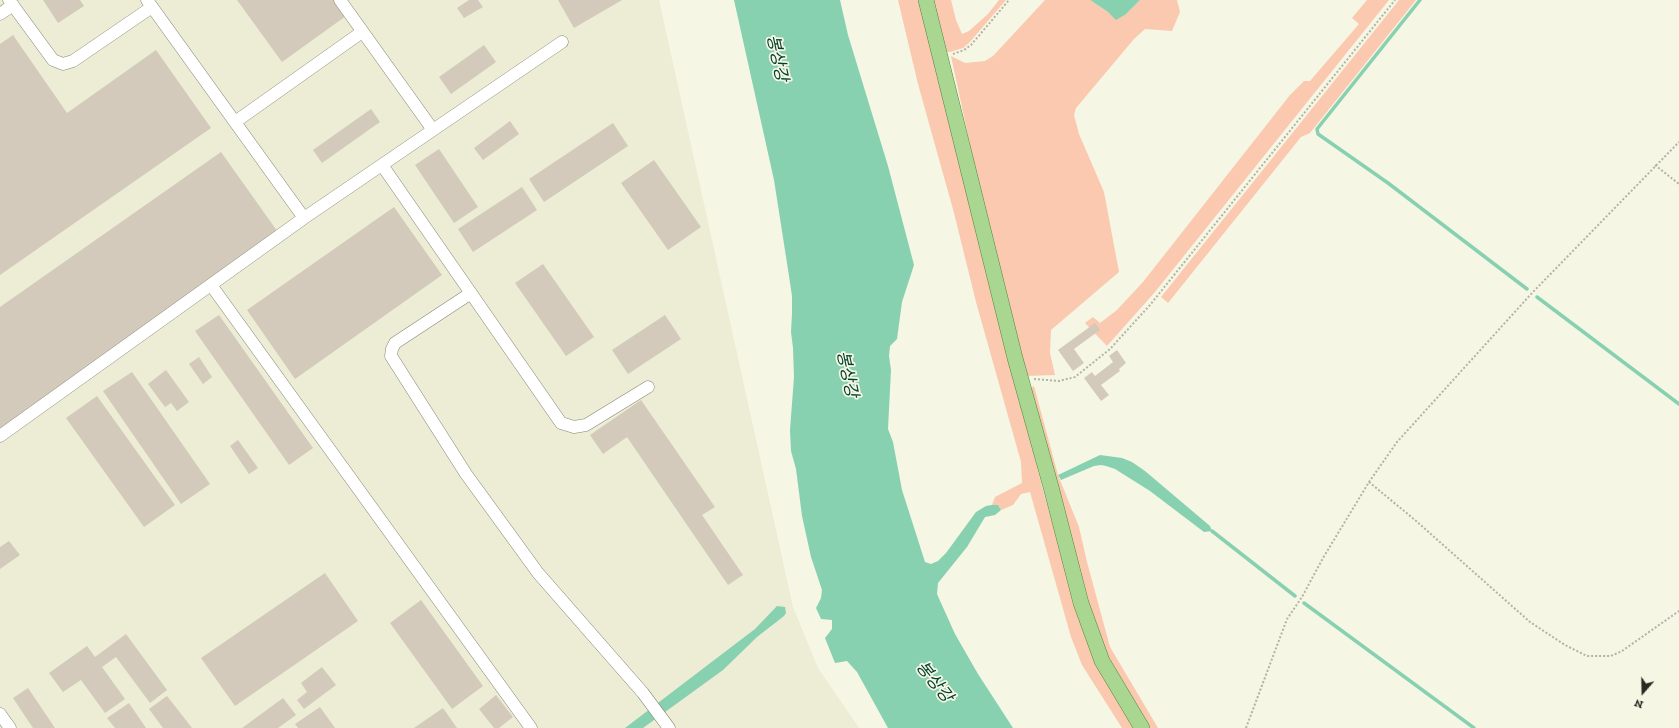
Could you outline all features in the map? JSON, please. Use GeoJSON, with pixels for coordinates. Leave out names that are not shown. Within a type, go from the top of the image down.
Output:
{"type":"FeatureCollection","features":[{"type":"Feature","properties":{"kind":"main road"},"geometry":{"type":"LineString","coordinates":[[926,0],[1021,379],[1052,486],[1081,603],[1102,661],[1142,728]]}},
{"type":"Feature","properties":{"kind":"street"},"geometry":{"type":"LineString","coordinates":[[340,0],[433,130]]}},
{"type":"Feature","properties":{"kind":"street"},"geometry":{"type":"LineString","coordinates":[[0,14],[11,2],[52,60],[63,64],[74,61],[149,3],[304,218]]}},
{"type":"Feature","properties":{"kind":"street"},"geometry":{"type":"LineString","coordinates":[[235,122],[362,32]]}},
{"type":"Feature","properties":{"kind":"street"},"geometry":{"type":"LineString","coordinates":[[0,436],[304,218],[562,42]]}},
{"type":"Feature","properties":{"kind":"street"},"geometry":{"type":"LineString","coordinates":[[382,165],[561,423],[574,427],[586,424],[648,387]]}},
{"type":"Feature","properties":{"kind":"street"},"geometry":{"type":"LineString","coordinates":[[211,285],[531,728]]}},
{"type":"Feature","properties":{"kind":"street"},"geometry":{"type":"LineString","coordinates":[[471,293],[395,343],[391,356],[466,474],[538,573],[643,693],[669,728]]}},
{"type":"Feature","properties":{"kind":"street"},"geometry":{"type":"LineString","coordinates":[[0,714],[10,728]]}},
{"type":"Feature","properties":{"kind":"path"},"geometry":{"type":"LineString","coordinates":[[940,56],[958,53],[971,45],[1009,0]]}},
{"type":"Feature","properties":{"kind":"path"},"geometry":{"type":"LineString","coordinates":[[1021,379],[1059,381],[1075,377],[1110,349],[1154,299],[1395,0]]}},
{"type":"Feature","properties":{"kind":"path"},"geometry":{"type":"LineString","coordinates":[[1246,728],[1287,619],[1302,597],[1323,558],[1369,482],[1397,442],[1532,293],[1679,142]]}},
{"type":"Feature","properties":{"kind":"path"},"geometry":{"type":"LineString","coordinates":[[1656,165],[1679,184]]}},
{"type":"Feature","properties":{"kind":"path"},"geometry":{"type":"LineString","coordinates":[[1369,482],[1416,520],[1530,622],[1565,645],[1587,656],[1611,656],[1622,651],[1679,611]]}},
{"type":"Feature","properties":{"kind":"shaded area"},"geometry":{"type":"Polygon","coordinates":[[[0,0],[659,0],[793,607],[818,668],[859,728],[0,728],[0,0]]]}},
{"type":"Feature","properties":{"kind":"shaded area"},"geometry":{"type":"Polygon","coordinates":[[[898,0],[920,0],[1042,487],[1076,605],[1135,728],[1122,728],[1082,665],[1071,637],[1030,492],[1021,494],[1013,505],[1001,510],[998,505],[992,505],[995,497],[1022,483],[1021,462],[976,302],[954,213],[918,84],[898,0]]]}},
{"type":"Feature","properties":{"kind":"shaded area"},"geometry":{"type":"Polygon","coordinates":[[[931,0],[951,0],[956,20],[962,34],[969,31],[988,14],[999,0],[1006,0],[969,43],[963,48],[950,52],[944,52],[931,0]]]}},
{"type":"Feature","properties":{"kind":"shaded area"},"geometry":{"type":"Polygon","coordinates":[[[1045,0],[1090,0],[1108,12],[1126,14],[1140,0],[1177,0],[1180,12],[1172,31],[1145,29],[1134,39],[1076,108],[1074,115],[1079,134],[1104,192],[1119,272],[1051,330],[1050,353],[1055,375],[1026,376],[984,210],[951,56],[965,63],[985,61],[993,56],[1045,0]]]}},
{"type":"Feature","properties":{"kind":"shaded area"},"geometry":{"type":"Polygon","coordinates":[[[1367,0],[1389,0],[1155,292],[1107,346],[1085,323],[1093,317],[1100,323],[1117,310],[1143,282],[1290,95],[1304,81],[1310,81],[1359,24],[1352,18],[1367,0]]]}},
{"type":"Feature","properties":{"kind":"shaded area"},"geometry":{"type":"Polygon","coordinates":[[[1399,0],[1416,0],[1310,133],[1301,137],[1168,303],[1161,297],[1399,0]]]}},
{"type":"Feature","properties":{"kind":"shaded area"},"geometry":{"type":"Polygon","coordinates":[[[1034,386],[1058,475],[1079,527],[1110,647],[1158,728],[1146,728],[1112,672],[1092,623],[1028,390],[1034,386]]]}},
{"type":"Feature","properties":{"kind":"water","name":"봉상강"},"geometry":{"type":"Polygon","coordinates":[[[734,0],[840,0],[848,35],[888,166],[914,265],[902,302],[897,339],[890,346],[889,356],[891,370],[888,429],[893,442],[902,490],[925,562],[931,564],[938,561],[946,553],[976,512],[986,506],[992,505],[998,505],[1001,510],[995,515],[985,517],[967,547],[938,583],[937,594],[955,634],[978,674],[1013,728],[888,728],[857,672],[847,661],[835,663],[825,638],[832,629],[832,620],[821,619],[816,608],[821,598],[822,590],[811,557],[802,516],[796,469],[791,451],[790,430],[794,377],[791,332],[792,296],[774,180],[734,0]]]}},
{"type":"Feature","properties":{"kind":"water"},"geometry":{"type":"Polygon","coordinates":[[[1090,0],[1140,0],[1126,14],[1116,20],[1108,12],[1090,0]]]}},
{"type":"Feature","properties":{"kind":"water"},"geometry":{"type":"Polygon","coordinates":[[[1100,455],[1122,458],[1132,462],[1145,471],[1210,526],[1212,531],[1204,532],[1150,491],[1115,469],[1101,465],[1094,466],[1061,480],[1058,475],[1100,455]]]}},
{"type":"Feature","properties":{"kind":"water"},"geometry":{"type":"Polygon","coordinates":[[[777,606],[785,607],[786,613],[784,616],[757,637],[723,670],[643,728],[625,728],[755,629],[777,606]]]}},
{"type":"Feature","properties":{"kind":"building"},"geometry":{"type":"Polygon","coordinates":[[[43,0],[80,0],[84,6],[58,23],[43,0]]]}},
{"type":"Feature","properties":{"kind":"building"},"geometry":{"type":"Polygon","coordinates":[[[237,0],[334,0],[346,16],[282,62],[237,0]]]}},
{"type":"Feature","properties":{"kind":"building"},"geometry":{"type":"Polygon","coordinates":[[[469,0],[478,0],[483,7],[464,18],[457,8],[469,0]]]}},
{"type":"Feature","properties":{"kind":"building"},"geometry":{"type":"Polygon","coordinates":[[[558,0],[622,0],[574,28],[558,0]]]}},
{"type":"Feature","properties":{"kind":"building"},"geometry":{"type":"Polygon","coordinates":[[[13,35],[67,113],[156,50],[211,128],[0,275],[0,44],[13,35]]]}},
{"type":"Feature","properties":{"kind":"building"},"geometry":{"type":"Polygon","coordinates":[[[484,45],[496,62],[451,94],[439,77],[484,45]]]}},
{"type":"Feature","properties":{"kind":"building"},"geometry":{"type":"Polygon","coordinates":[[[371,109],[380,122],[322,163],[313,150],[371,109]]]}},
{"type":"Feature","properties":{"kind":"building"},"geometry":{"type":"Polygon","coordinates":[[[510,121],[519,134],[483,160],[474,148],[510,121]]]}},
{"type":"Feature","properties":{"kind":"building"},"geometry":{"type":"Polygon","coordinates":[[[613,123],[628,146],[544,202],[529,179],[613,123]]]}},
{"type":"Feature","properties":{"kind":"building"},"geometry":{"type":"Polygon","coordinates":[[[439,149],[478,207],[454,223],[415,165],[439,149]]]}},
{"type":"Feature","properties":{"kind":"building"},"geometry":{"type":"Polygon","coordinates":[[[221,152],[280,235],[0,431],[0,307],[221,152]]]}},
{"type":"Feature","properties":{"kind":"building"},"geometry":{"type":"Polygon","coordinates":[[[654,160],[701,227],[668,250],[621,183],[654,160]]]}},
{"type":"Feature","properties":{"kind":"building"},"geometry":{"type":"Polygon","coordinates":[[[522,187],[537,210],[473,252],[458,229],[522,187]]]}},
{"type":"Feature","properties":{"kind":"building"},"geometry":{"type":"Polygon","coordinates":[[[394,207],[442,275],[295,379],[247,310],[394,207]]]}},
{"type":"Feature","properties":{"kind":"building"},"geometry":{"type":"Polygon","coordinates":[[[543,264],[594,337],[566,356],[515,283],[543,264]]]}},
{"type":"Feature","properties":{"kind":"building"},"geometry":{"type":"Polygon","coordinates":[[[219,315],[313,448],[289,465],[195,331],[219,315]]]}},
{"type":"Feature","properties":{"kind":"building"},"geometry":{"type":"Polygon","coordinates":[[[665,315],[681,339],[628,374],[612,350],[665,315]]]}},
{"type":"Feature","properties":{"kind":"building"},"geometry":{"type":"Polygon","coordinates":[[[1095,323],[1100,330],[1074,349],[1084,363],[1073,371],[1058,350],[1095,323]]]}},
{"type":"Feature","properties":{"kind":"building"},"geometry":{"type":"Polygon","coordinates":[[[1117,350],[1126,363],[1119,369],[1120,371],[1101,385],[1109,395],[1101,401],[1084,378],[1092,372],[1095,376],[1113,362],[1109,356],[1117,350]]]}},
{"type":"Feature","properties":{"kind":"building"},"geometry":{"type":"Polygon","coordinates":[[[199,357],[212,377],[203,384],[189,364],[199,357]]]}},
{"type":"Feature","properties":{"kind":"building"},"geometry":{"type":"Polygon","coordinates":[[[166,370],[189,402],[177,411],[171,403],[165,407],[148,384],[166,370]]]}},
{"type":"Feature","properties":{"kind":"building"},"geometry":{"type":"Polygon","coordinates":[[[132,372],[210,484],[181,504],[103,391],[132,372]]]}},
{"type":"Feature","properties":{"kind":"building"},"geometry":{"type":"Polygon","coordinates":[[[97,396],[175,505],[144,527],[66,418],[97,396]]]}},
{"type":"Feature","properties":{"kind":"building"},"geometry":{"type":"Polygon","coordinates":[[[641,400],[715,507],[702,515],[743,575],[728,585],[627,437],[603,454],[590,435],[641,400]]]}},
{"type":"Feature","properties":{"kind":"building"},"geometry":{"type":"Polygon","coordinates":[[[238,440],[258,468],[249,474],[230,446],[238,440]]]}},
{"type":"Feature","properties":{"kind":"building"},"geometry":{"type":"Polygon","coordinates":[[[9,541],[20,555],[0,569],[0,547],[9,541]]]}},
{"type":"Feature","properties":{"kind":"building"},"geometry":{"type":"Polygon","coordinates":[[[325,573],[358,621],[235,706],[201,658],[325,573]]]}},
{"type":"Feature","properties":{"kind":"building"},"geometry":{"type":"Polygon","coordinates":[[[421,600],[483,686],[452,709],[390,623],[421,600]]]}},
{"type":"Feature","properties":{"kind":"building"},"geometry":{"type":"Polygon","coordinates":[[[126,634],[167,690],[150,703],[116,657],[102,667],[125,699],[105,713],[81,680],[63,692],[49,673],[87,646],[95,657],[126,634]]]}},
{"type":"Feature","properties":{"kind":"building"},"geometry":{"type":"Polygon","coordinates":[[[322,667],[336,685],[304,709],[297,700],[307,692],[301,683],[322,667]]]}},
{"type":"Feature","properties":{"kind":"building"},"geometry":{"type":"Polygon","coordinates":[[[28,688],[55,728],[33,728],[13,698],[28,688]]]}},
{"type":"Feature","properties":{"kind":"building"},"geometry":{"type":"Polygon","coordinates":[[[496,695],[513,717],[499,728],[494,728],[479,709],[496,695]]]}},
{"type":"Feature","properties":{"kind":"building"},"geometry":{"type":"Polygon","coordinates":[[[167,696],[192,728],[163,728],[149,709],[167,696]]]}},
{"type":"Feature","properties":{"kind":"building"},"geometry":{"type":"Polygon","coordinates":[[[283,698],[296,715],[278,728],[242,728],[283,698]]]}},
{"type":"Feature","properties":{"kind":"building"},"geometry":{"type":"Polygon","coordinates":[[[129,703],[146,728],[115,728],[107,718],[129,703]]]}},
{"type":"Feature","properties":{"kind":"building"},"geometry":{"type":"Polygon","coordinates":[[[320,707],[335,728],[298,728],[295,724],[320,707]]]}},
{"type":"Feature","properties":{"kind":"building"},"geometry":{"type":"Polygon","coordinates":[[[443,708],[457,728],[414,728],[443,708]]]}},
{"type":"Feature","properties":{"kind":"waterway"},"geometry":{"type":"LineString","coordinates":[[1420,0],[1317,129],[1318,134],[1388,183],[1527,289]]}},
{"type":"Feature","properties":{"kind":"waterway"},"geometry":{"type":"LineString","coordinates":[[1537,297],[1679,404]]}},
{"type":"Feature","properties":{"kind":"waterway"},"geometry":{"type":"LineString","coordinates":[[1212,531],[1295,596]]}},
{"type":"Feature","properties":{"kind":"waterway"},"geometry":{"type":"LineString","coordinates":[[1304,603],[1474,728]]}}]}
